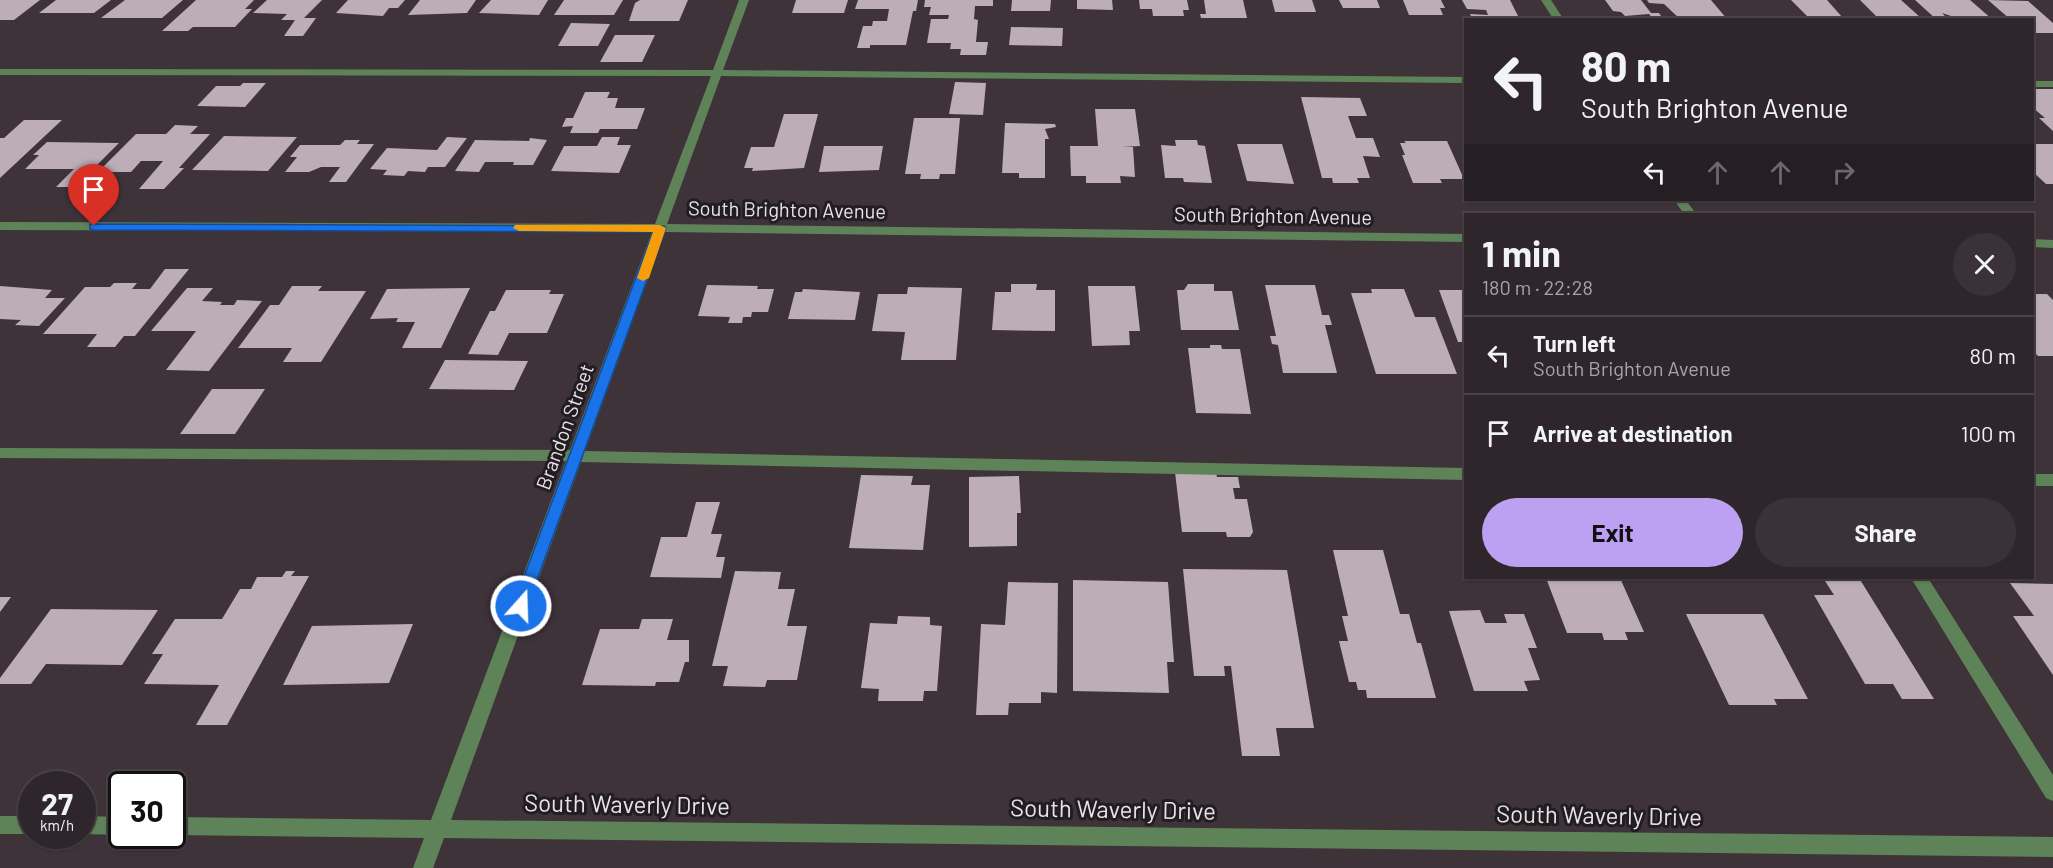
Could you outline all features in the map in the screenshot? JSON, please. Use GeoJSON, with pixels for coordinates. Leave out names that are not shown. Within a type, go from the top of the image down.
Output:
{"type":"FeatureCollection","features":[{"type":"Feature","properties":{"kind":"street","name":"Brandon Street"},"geometry":{"type":"LineString","coordinates":[[423,868],[744,0]]}},
{"type":"Feature","properties":{"kind":"street"},"geometry":{"type":"LineString","coordinates":[[1546,0],[1558,18]]}},
{"type":"Feature","properties":{"kind":"street"},"geometry":{"type":"LineString","coordinates":[[0,72],[718,73],[1464,80]]}},
{"type":"Feature","properties":{"kind":"street"},"geometry":{"type":"LineString","coordinates":[[2034,84],[2053,84]]}},
{"type":"Feature","properties":{"kind":"street","name":"South Brighton Avenue"},"geometry":{"type":"LineString","coordinates":[[0,226],[660,228],[1464,238]]}},
{"type":"Feature","properties":{"kind":"street"},"geometry":{"type":"LineString","coordinates":[[2034,243],[2053,244]]}},
{"type":"Feature","properties":{"kind":"street"},"geometry":{"type":"LineString","coordinates":[[0,453],[577,456],[1464,474]]}},
{"type":"Feature","properties":{"kind":"street"},"geometry":{"type":"LineString","coordinates":[[2034,480],[2053,480]]}},
{"type":"Feature","properties":{"kind":"street"},"geometry":{"type":"LineString","coordinates":[[1920,579],[2053,792]]}},
{"type":"Feature","properties":{"kind":"street"},"geometry":{"type":"LineString","coordinates":[[0,825],[18,825]]}},
{"type":"Feature","properties":{"kind":"street","name":"South Waverly Drive"},"geometry":{"type":"LineString","coordinates":[[186,826],[2053,847]]}},
{"type":"Feature","properties":{"kind":"building"},"geometry":{"type":"Polygon","coordinates":[[[0,0],[40,0],[14,20],[0,20],[0,0]]]}},
{"type":"Feature","properties":{"kind":"building"},"geometry":{"type":"Polygon","coordinates":[[[56,0],[111,0],[94,13],[39,13],[56,0]]]}},
{"type":"Feature","properties":{"kind":"building"},"geometry":{"type":"Polygon","coordinates":[[[125,0],[183,0],[162,18],[101,18],[125,0]]]}},
{"type":"Feature","properties":{"kind":"building"},"geometry":{"type":"Polygon","coordinates":[[[196,0],[254,0],[245,9],[252,9],[235,27],[193,27],[188,31],[162,31],[196,0]]]}},
{"type":"Feature","properties":{"kind":"building"},"geometry":{"type":"Polygon","coordinates":[[[267,0],[322,0],[304,18],[316,18],[303,36],[284,36],[295,20],[281,20],[287,14],[253,13],[267,0]]]}},
{"type":"Feature","properties":{"kind":"building"},"geometry":{"type":"Polygon","coordinates":[[[348,0],[405,0],[398,8],[389,8],[383,16],[336,13],[348,0]]]}},
{"type":"Feature","properties":{"kind":"building"},"geometry":{"type":"Polygon","coordinates":[[[420,0],[476,0],[467,13],[408,15],[420,0]]]}},
{"type":"Feature","properties":{"kind":"building"},"geometry":{"type":"Polygon","coordinates":[[[491,0],[548,0],[539,15],[479,13],[491,0]]]}},
{"type":"Feature","properties":{"kind":"building"},"geometry":{"type":"Polygon","coordinates":[[[564,0],[623,0],[614,15],[554,15],[564,0]]]}},
{"type":"Feature","properties":{"kind":"building"},"geometry":{"type":"Polygon","coordinates":[[[640,0],[688,0],[679,21],[629,21],[635,3],[640,0]]]}},
{"type":"Feature","properties":{"kind":"building"},"geometry":{"type":"Polygon","coordinates":[[[796,0],[848,0],[844,13],[792,13],[796,0]]]}},
{"type":"Feature","properties":{"kind":"building"},"geometry":{"type":"Polygon","coordinates":[[[858,0],[918,0],[916,11],[913,11],[906,45],[870,45],[870,48],[857,48],[863,26],[872,26],[873,21],[887,21],[889,9],[855,9],[858,0]]]}},
{"type":"Feature","properties":{"kind":"building"},"geometry":{"type":"Polygon","coordinates":[[[925,0],[993,0],[993,6],[975,6],[974,19],[978,20],[976,42],[988,42],[986,55],[960,55],[961,49],[950,49],[951,43],[927,43],[931,19],[948,19],[949,15],[929,15],[931,7],[924,7],[925,0]]]}},
{"type":"Feature","properties":{"kind":"building"},"geometry":{"type":"Polygon","coordinates":[[[1012,0],[1051,0],[1050,11],[1011,11],[1012,0]]]}},
{"type":"Feature","properties":{"kind":"building"},"geometry":{"type":"Polygon","coordinates":[[[1077,0],[1112,0],[1113,10],[1077,9],[1077,0]]]}},
{"type":"Feature","properties":{"kind":"building"},"geometry":{"type":"Polygon","coordinates":[[[1139,0],[1187,0],[1189,10],[1183,10],[1184,16],[1153,16],[1152,9],[1140,9],[1139,0]]]}},
{"type":"Feature","properties":{"kind":"building"},"geometry":{"type":"Polygon","coordinates":[[[1204,0],[1243,0],[1247,18],[1201,18],[1200,14],[1206,14],[1204,0]]]}},
{"type":"Feature","properties":{"kind":"building"},"geometry":{"type":"Polygon","coordinates":[[[1272,0],[1312,0],[1316,12],[1275,12],[1272,0]]]}},
{"type":"Feature","properties":{"kind":"building"},"geometry":{"type":"Polygon","coordinates":[[[1339,0],[1377,0],[1380,8],[1343,8],[1339,0]]]}},
{"type":"Feature","properties":{"kind":"building"},"geometry":{"type":"Polygon","coordinates":[[[1403,0],[1441,0],[1445,8],[1440,8],[1443,15],[1409,15],[1403,0]]]}},
{"type":"Feature","properties":{"kind":"building"},"geometry":{"type":"Polygon","coordinates":[[[1462,0],[1510,0],[1519,18],[1472,18],[1470,14],[1488,15],[1486,10],[1467,9],[1462,0]]]}},
{"type":"Feature","properties":{"kind":"building"},"geometry":{"type":"Polygon","coordinates":[[[1605,0],[1641,0],[1651,13],[1659,13],[1662,18],[1652,18],[1649,14],[1625,16],[1621,12],[1613,11],[1605,0]]]}},
{"type":"Feature","properties":{"kind":"building"},"geometry":{"type":"Polygon","coordinates":[[[1647,0],[1711,0],[1726,18],[1679,18],[1664,4],[1649,3],[1647,0]]]}},
{"type":"Feature","properties":{"kind":"building"},"geometry":{"type":"Polygon","coordinates":[[[1791,0],[1827,0],[1842,17],[1832,18],[1809,18],[1791,0]]]}},
{"type":"Feature","properties":{"kind":"building"},"geometry":{"type":"Polygon","coordinates":[[[1860,0],[1901,0],[1921,18],[1878,18],[1860,0]]]}},
{"type":"Feature","properties":{"kind":"building"},"geometry":{"type":"Polygon","coordinates":[[[1915,0],[1970,0],[1991,18],[1951,16],[1942,13],[1947,18],[1935,18],[1915,0]]]}},
{"type":"Feature","properties":{"kind":"building"},"geometry":{"type":"Polygon","coordinates":[[[1988,0],[2028,1],[2053,23],[2053,33],[2034,33],[2034,18],[2009,18],[1988,0]]]}},
{"type":"Feature","properties":{"kind":"building"},"geometry":{"type":"Polygon","coordinates":[[[571,23],[610,24],[598,46],[558,46],[571,23]]]}},
{"type":"Feature","properties":{"kind":"building"},"geometry":{"type":"Polygon","coordinates":[[[1011,27],[1063,28],[1062,46],[1009,45],[1011,27]]]}},
{"type":"Feature","properties":{"kind":"building"},"geometry":{"type":"Polygon","coordinates":[[[615,35],[655,35],[642,62],[600,62],[615,35]]]}},
{"type":"Feature","properties":{"kind":"building"},"geometry":{"type":"Polygon","coordinates":[[[955,82],[986,83],[983,115],[949,114],[955,82]]]}},
{"type":"Feature","properties":{"kind":"building"},"geometry":{"type":"Polygon","coordinates":[[[243,83],[266,83],[245,107],[197,106],[216,86],[240,86],[243,83]]]}},
{"type":"Feature","properties":{"kind":"building"},"geometry":{"type":"Polygon","coordinates":[[[2034,89],[2053,89],[2053,131],[2039,118],[2045,118],[2034,109],[2034,89]]]}},
{"type":"Feature","properties":{"kind":"building"},"geometry":{"type":"Polygon","coordinates":[[[585,92],[610,92],[607,98],[618,98],[615,108],[645,108],[637,129],[600,129],[598,133],[570,133],[573,126],[562,127],[566,118],[573,118],[585,92]]]}},
{"type":"Feature","properties":{"kind":"building"},"geometry":{"type":"Polygon","coordinates":[[[1301,97],[1360,98],[1367,116],[1348,116],[1356,138],[1373,138],[1380,157],[1363,156],[1370,178],[1357,178],[1359,183],[1333,183],[1332,178],[1322,178],[1301,97]]]}},
{"type":"Feature","properties":{"kind":"building"},"geometry":{"type":"Polygon","coordinates":[[[1095,109],[1135,109],[1140,146],[1122,147],[1133,147],[1135,177],[1120,176],[1121,183],[1086,183],[1086,176],[1071,176],[1070,146],[1098,146],[1095,109]]]}},
{"type":"Feature","properties":{"kind":"building"},"geometry":{"type":"Polygon","coordinates":[[[784,114],[818,114],[804,168],[752,171],[753,168],[744,168],[751,147],[774,147],[784,114]]]}},
{"type":"Feature","properties":{"kind":"building"},"geometry":{"type":"Polygon","coordinates":[[[914,118],[960,118],[955,174],[940,174],[939,179],[920,179],[921,174],[905,174],[914,118]]]}},
{"type":"Feature","properties":{"kind":"building"},"geometry":{"type":"Polygon","coordinates":[[[24,120],[62,120],[0,178],[0,138],[4,138],[24,120]]]}},
{"type":"Feature","properties":{"kind":"building"},"geometry":{"type":"Polygon","coordinates":[[[1005,123],[1055,124],[1056,127],[1045,129],[1049,139],[1045,139],[1045,178],[1019,178],[1019,173],[1002,173],[1005,123]]]}},
{"type":"Feature","properties":{"kind":"building"},"geometry":{"type":"Polygon","coordinates":[[[175,125],[198,126],[190,134],[210,134],[179,168],[184,168],[164,189],[139,189],[163,161],[141,161],[131,172],[98,172],[136,134],[166,134],[175,125]]]}},
{"type":"Feature","properties":{"kind":"building"},"geometry":{"type":"Polygon","coordinates":[[[224,136],[297,137],[268,171],[192,170],[224,136]]]}},
{"type":"Feature","properties":{"kind":"building"},"geometry":{"type":"Polygon","coordinates":[[[447,137],[467,138],[445,167],[428,167],[425,172],[408,171],[404,176],[383,175],[387,170],[370,169],[387,148],[437,150],[447,137]]]}},
{"type":"Feature","properties":{"kind":"building"},"geometry":{"type":"Polygon","coordinates":[[[602,137],[620,137],[617,145],[631,145],[619,173],[551,171],[564,146],[597,146],[602,137]]]}},
{"type":"Feature","properties":{"kind":"building"},"geometry":{"type":"Polygon","coordinates":[[[530,138],[547,140],[533,165],[513,165],[514,162],[485,162],[479,172],[455,171],[475,140],[529,141],[530,138]]]}},
{"type":"Feature","properties":{"kind":"building"},"geometry":{"type":"Polygon","coordinates":[[[345,140],[360,140],[357,144],[374,144],[346,182],[329,182],[340,167],[321,167],[309,172],[285,172],[297,157],[290,157],[300,145],[340,145],[345,140]]]}},
{"type":"Feature","properties":{"kind":"building"},"geometry":{"type":"Polygon","coordinates":[[[1175,140],[1197,140],[1198,145],[1205,146],[1212,183],[1184,182],[1183,178],[1165,178],[1161,145],[1176,146],[1175,140]]]}},
{"type":"Feature","properties":{"kind":"building"},"geometry":{"type":"Polygon","coordinates":[[[1404,141],[1447,141],[1464,179],[1440,179],[1442,183],[1413,183],[1402,155],[1405,155],[1400,143],[1406,143],[1404,141]]]}},
{"type":"Feature","properties":{"kind":"building"},"geometry":{"type":"Polygon","coordinates":[[[47,142],[119,143],[75,187],[56,187],[74,169],[25,169],[39,155],[33,155],[47,142]]]}},
{"type":"Feature","properties":{"kind":"building"},"geometry":{"type":"Polygon","coordinates":[[[1237,144],[1282,144],[1294,184],[1247,181],[1237,144]]]}},
{"type":"Feature","properties":{"kind":"building"},"geometry":{"type":"Polygon","coordinates":[[[2034,144],[2053,144],[2053,184],[2046,184],[2034,173],[2034,144]]]}},
{"type":"Feature","properties":{"kind":"building"},"geometry":{"type":"Polygon","coordinates":[[[824,146],[883,146],[879,170],[819,172],[824,146]]]}},
{"type":"Feature","properties":{"kind":"building"},"geometry":{"type":"Polygon","coordinates":[[[165,269],[189,269],[135,336],[124,336],[115,347],[87,347],[97,334],[43,334],[85,287],[110,287],[114,283],[137,283],[132,289],[150,289],[165,269]]]}},
{"type":"Feature","properties":{"kind":"building"},"geometry":{"type":"Polygon","coordinates":[[[1011,284],[1037,284],[1036,290],[1055,290],[1055,331],[992,330],[995,292],[1011,292],[1011,284]]]}},
{"type":"Feature","properties":{"kind":"building"},"geometry":{"type":"Polygon","coordinates":[[[1188,284],[1214,284],[1214,291],[1232,291],[1239,330],[1181,330],[1177,290],[1184,290],[1188,284]]]}},
{"type":"Feature","properties":{"kind":"building"},"geometry":{"type":"Polygon","coordinates":[[[707,285],[758,286],[757,289],[774,289],[768,312],[752,312],[751,317],[743,317],[742,323],[728,323],[730,317],[698,316],[707,285]]]}},
{"type":"Feature","properties":{"kind":"building"},"geometry":{"type":"Polygon","coordinates":[[[1265,285],[1315,285],[1322,315],[1329,315],[1332,325],[1325,325],[1337,373],[1283,373],[1278,345],[1272,344],[1270,336],[1276,336],[1265,285]]]}},
{"type":"Feature","properties":{"kind":"building"},"geometry":{"type":"Polygon","coordinates":[[[0,286],[52,290],[45,298],[65,298],[39,326],[15,325],[21,320],[0,319],[0,286]]]}},
{"type":"Feature","properties":{"kind":"building"},"geometry":{"type":"Polygon","coordinates":[[[292,286],[322,286],[318,291],[366,291],[321,362],[283,362],[292,348],[238,348],[270,305],[279,305],[292,286]]]}},
{"type":"Feature","properties":{"kind":"building"},"geometry":{"type":"Polygon","coordinates":[[[1088,286],[1135,286],[1140,331],[1129,331],[1130,345],[1092,346],[1088,286]]]}},
{"type":"Feature","properties":{"kind":"building"},"geometry":{"type":"Polygon","coordinates":[[[908,287],[962,288],[956,360],[901,360],[905,332],[872,331],[878,294],[907,294],[908,287]]]}},
{"type":"Feature","properties":{"kind":"building"},"geometry":{"type":"Polygon","coordinates":[[[187,288],[213,288],[202,301],[222,302],[220,305],[234,305],[237,300],[262,301],[209,371],[166,370],[196,331],[151,331],[187,288]]]}},
{"type":"Feature","properties":{"kind":"building"},"geometry":{"type":"Polygon","coordinates":[[[470,288],[441,348],[402,348],[415,322],[396,322],[398,318],[370,319],[387,289],[470,288]]]}},
{"type":"Feature","properties":{"kind":"building"},"geometry":{"type":"Polygon","coordinates":[[[803,289],[860,292],[855,320],[788,319],[795,292],[802,292],[803,289]]]}},
{"type":"Feature","properties":{"kind":"building"},"geometry":{"type":"Polygon","coordinates":[[[1371,289],[1404,289],[1415,317],[1435,317],[1457,374],[1376,374],[1351,293],[1372,293],[1371,289]]]}},
{"type":"Feature","properties":{"kind":"building"},"geometry":{"type":"Polygon","coordinates":[[[506,290],[551,290],[549,294],[564,294],[547,333],[509,333],[498,355],[468,354],[490,311],[495,311],[506,290]]]}},
{"type":"Feature","properties":{"kind":"building"},"geometry":{"type":"Polygon","coordinates":[[[1439,290],[1464,290],[1464,342],[1458,342],[1439,290]]]}},
{"type":"Feature","properties":{"kind":"building"},"geometry":{"type":"Polygon","coordinates":[[[2034,294],[2047,294],[2053,300],[2053,356],[2038,356],[2034,352],[2034,294]]]}},
{"type":"Feature","properties":{"kind":"building"},"geometry":{"type":"Polygon","coordinates":[[[1210,345],[1221,345],[1222,349],[1240,349],[1251,414],[1196,413],[1188,348],[1210,348],[1210,345]]]}},
{"type":"Feature","properties":{"kind":"building"},"geometry":{"type":"Polygon","coordinates":[[[445,360],[528,361],[514,390],[429,389],[445,360]]]}},
{"type":"Feature","properties":{"kind":"building"},"geometry":{"type":"Polygon","coordinates":[[[212,389],[265,389],[235,434],[180,434],[212,389]]]}},
{"type":"Feature","properties":{"kind":"building"},"geometry":{"type":"Polygon","coordinates":[[[1175,472],[1216,473],[1217,477],[1238,477],[1240,488],[1233,488],[1235,499],[1247,499],[1253,532],[1250,537],[1227,537],[1226,532],[1182,532],[1175,472]]]}},
{"type":"Feature","properties":{"kind":"building"},"geometry":{"type":"Polygon","coordinates":[[[861,475],[913,476],[911,485],[930,485],[923,550],[849,548],[861,475]]]}},
{"type":"Feature","properties":{"kind":"building"},"geometry":{"type":"Polygon","coordinates":[[[1019,476],[1021,513],[1017,513],[1017,546],[969,547],[969,477],[1019,476]]]}},
{"type":"Feature","properties":{"kind":"building"},"geometry":{"type":"Polygon","coordinates":[[[696,502],[720,502],[711,534],[722,534],[716,557],[725,557],[721,578],[650,577],[661,537],[687,537],[696,502]]]}},
{"type":"Feature","properties":{"kind":"building"},"geometry":{"type":"Polygon","coordinates":[[[1333,550],[1383,550],[1400,614],[1409,614],[1417,643],[1421,643],[1436,698],[1367,698],[1366,690],[1358,690],[1356,682],[1349,682],[1339,641],[1348,641],[1342,616],[1348,616],[1333,550]]]}},
{"type":"Feature","properties":{"kind":"building"},"geometry":{"type":"Polygon","coordinates":[[[1183,569],[1287,570],[1314,728],[1276,728],[1280,756],[1242,756],[1231,666],[1224,666],[1225,676],[1194,676],[1183,569]]]}},
{"type":"Feature","properties":{"kind":"building"},"geometry":{"type":"Polygon","coordinates":[[[286,571],[295,571],[291,576],[309,576],[227,725],[196,725],[219,685],[144,684],[163,654],[152,654],[175,619],[222,619],[240,589],[251,589],[257,577],[282,577],[286,571]]]}},
{"type":"Feature","properties":{"kind":"building"},"geometry":{"type":"Polygon","coordinates":[[[735,571],[781,572],[778,589],[795,589],[787,626],[807,626],[797,680],[767,680],[765,687],[723,686],[728,666],[712,666],[735,571]]]}},
{"type":"Feature","properties":{"kind":"building"},"geometry":{"type":"Polygon","coordinates":[[[1546,579],[1620,579],[1644,632],[1625,632],[1628,640],[1604,640],[1602,633],[1567,633],[1546,579]]]}},
{"type":"Feature","properties":{"kind":"building"},"geometry":{"type":"Polygon","coordinates":[[[1824,579],[1860,579],[1934,699],[1902,699],[1893,684],[1865,684],[1814,595],[1834,595],[1824,579]]]}},
{"type":"Feature","properties":{"kind":"building"},"geometry":{"type":"Polygon","coordinates":[[[1073,580],[1168,582],[1174,662],[1167,662],[1169,693],[1073,691],[1073,580]]]}},
{"type":"Feature","properties":{"kind":"building"},"geometry":{"type":"Polygon","coordinates":[[[1008,582],[1058,583],[1057,693],[1041,692],[1041,703],[1009,703],[1008,715],[976,715],[981,624],[1005,625],[1008,582]]]}},
{"type":"Feature","properties":{"kind":"building"},"geometry":{"type":"Polygon","coordinates":[[[2010,583],[2053,584],[2053,675],[2013,616],[2034,616],[2010,583]]]}},
{"type":"Feature","properties":{"kind":"building"},"geometry":{"type":"Polygon","coordinates":[[[0,597],[11,597],[0,612],[0,597]]]}},
{"type":"Feature","properties":{"kind":"building"},"geometry":{"type":"Polygon","coordinates":[[[51,609],[158,610],[122,665],[46,664],[31,684],[0,684],[0,678],[51,609]]]}},
{"type":"Feature","properties":{"kind":"building"},"geometry":{"type":"Polygon","coordinates":[[[1480,610],[1485,623],[1507,623],[1504,614],[1524,614],[1537,648],[1528,648],[1540,680],[1524,681],[1528,691],[1474,691],[1449,611],[1480,610]]]}},
{"type":"Feature","properties":{"kind":"building"},"geometry":{"type":"Polygon","coordinates":[[[1686,614],[1763,614],[1808,699],[1774,699],[1777,705],[1729,705],[1686,614]]]}},
{"type":"Feature","properties":{"kind":"building"},"geometry":{"type":"Polygon","coordinates":[[[898,616],[930,617],[930,625],[942,626],[937,691],[924,691],[923,701],[878,701],[879,689],[861,688],[870,623],[897,624],[898,616]]]}},
{"type":"Feature","properties":{"kind":"building"},"geometry":{"type":"Polygon","coordinates":[[[642,619],[673,619],[667,640],[689,640],[689,662],[685,662],[679,682],[656,682],[655,686],[582,685],[600,629],[639,629],[642,619]]]}},
{"type":"Feature","properties":{"kind":"building"},"geometry":{"type":"Polygon","coordinates":[[[413,624],[389,683],[283,685],[312,626],[413,624]]]}},
{"type":"Feature","properties":{"kind":"slow traffic"},"geometry":{"type":"LineString","coordinates":[[519,228],[660,228],[643,278]]}},
{"type":"Feature","properties":{"kind":"route"},"geometry":{"type":"LineString","coordinates":[[94,226],[660,228],[521,606]]}}]}
